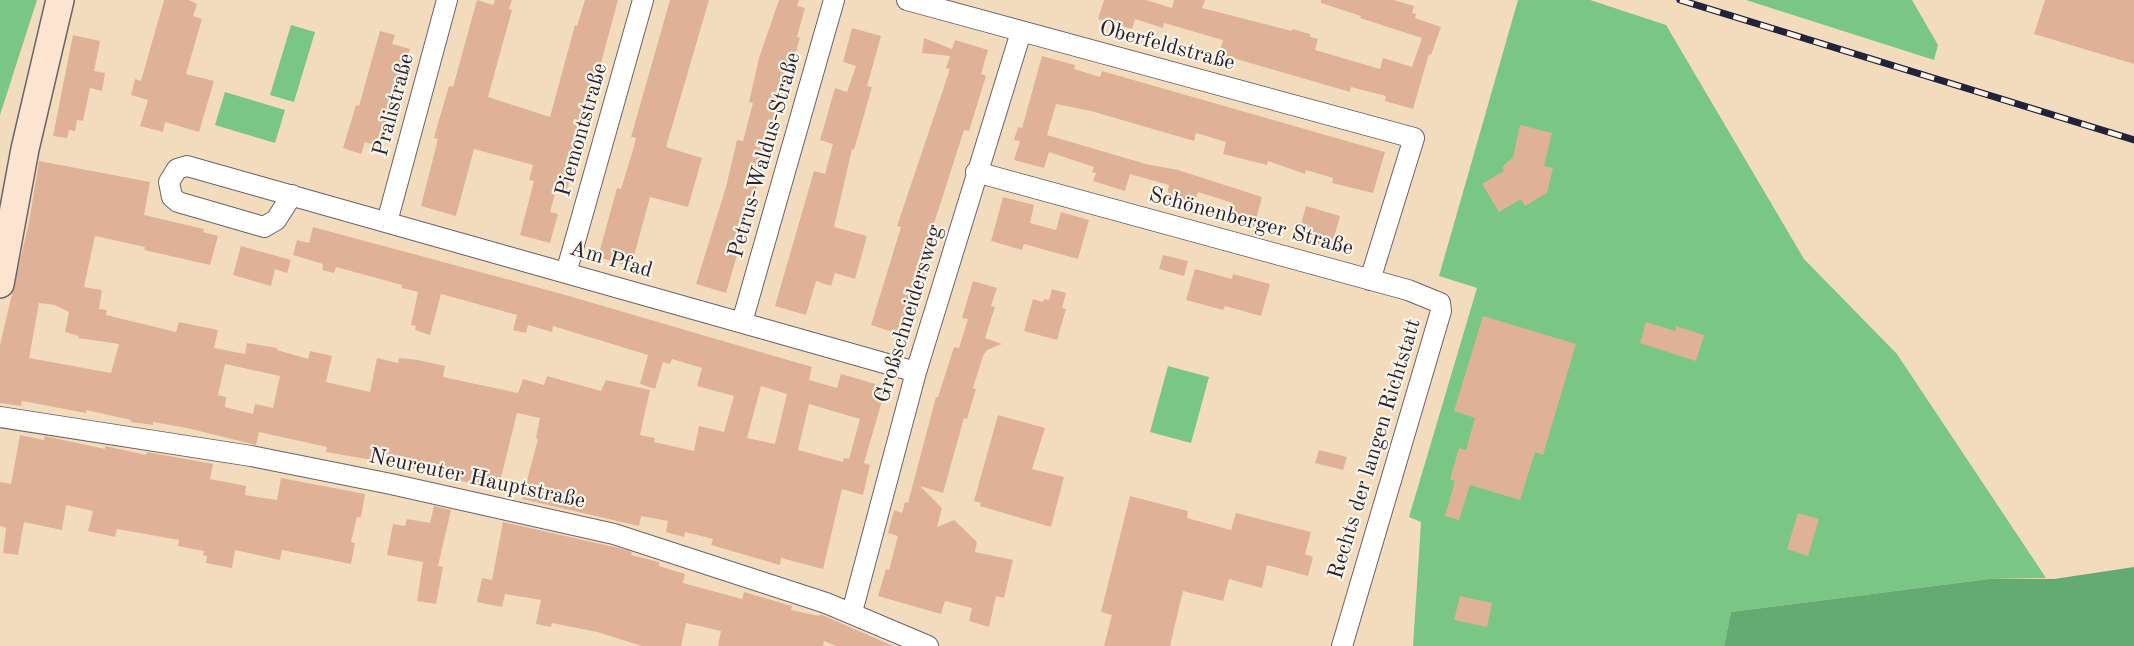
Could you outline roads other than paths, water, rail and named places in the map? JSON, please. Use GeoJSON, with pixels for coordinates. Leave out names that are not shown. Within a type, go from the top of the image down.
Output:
{"type":"FeatureCollection","features":[{"type":"Feature","properties":{"kind":"main road"},"geometry":{"type":"LineString","coordinates":[[0,284],[25,148],[60,0]]}},
{"type":"Feature","properties":{"kind":"street","name":"Pralistraße"},"geometry":{"type":"LineString","coordinates":[[387,222],[447,0]]}},
{"type":"Feature","properties":{"kind":"street","name":"Piemontstraße"},"geometry":{"type":"LineString","coordinates":[[566,273],[643,0]]}},
{"type":"Feature","properties":{"kind":"street","name":"Petrus-Waldus-Straße"},"geometry":{"type":"LineString","coordinates":[[742,322],[834,0]]}},
{"type":"Feature","properties":{"kind":"street","name":"Oberfeldstraße"},"geometry":{"type":"LineString","coordinates":[[907,0],[1414,138]]}},
{"type":"Feature","properties":{"kind":"street","name":"Großschneidersweg"},"geometry":{"type":"LineString","coordinates":[[852,612],[916,372],[1021,32]]}},
{"type":"Feature","properties":{"kind":"street","name":"Schönenberger Straße"},"geometry":{"type":"LineString","coordinates":[[976,172],[1370,280],[1414,138]]}},
{"type":"Feature","properties":{"kind":"street","name":"Am Pfad"},"geometry":{"type":"LineString","coordinates":[[292,195],[276,220],[264,227],[178,202],[172,197],[169,182],[177,169],[188,166],[292,195],[566,273],[742,322],[916,372]]}},
{"type":"Feature","properties":{"kind":"street","name":"Rechts der langen Richtstatt"},"geometry":{"type":"LineString","coordinates":[[1342,646],[1441,311],[1440,303],[1434,298],[1370,280]]}},
{"type":"Feature","properties":{"kind":"street","name":"Neureuter Hauptstraße"},"geometry":{"type":"LineString","coordinates":[[0,417],[251,456],[571,524],[696,558],[852,612],[928,646]]}},
{"type":"Feature","properties":{"kind":"railway"},"geometry":{"type":"LineString","coordinates":[[1680,0],[2134,140]]}}]}
